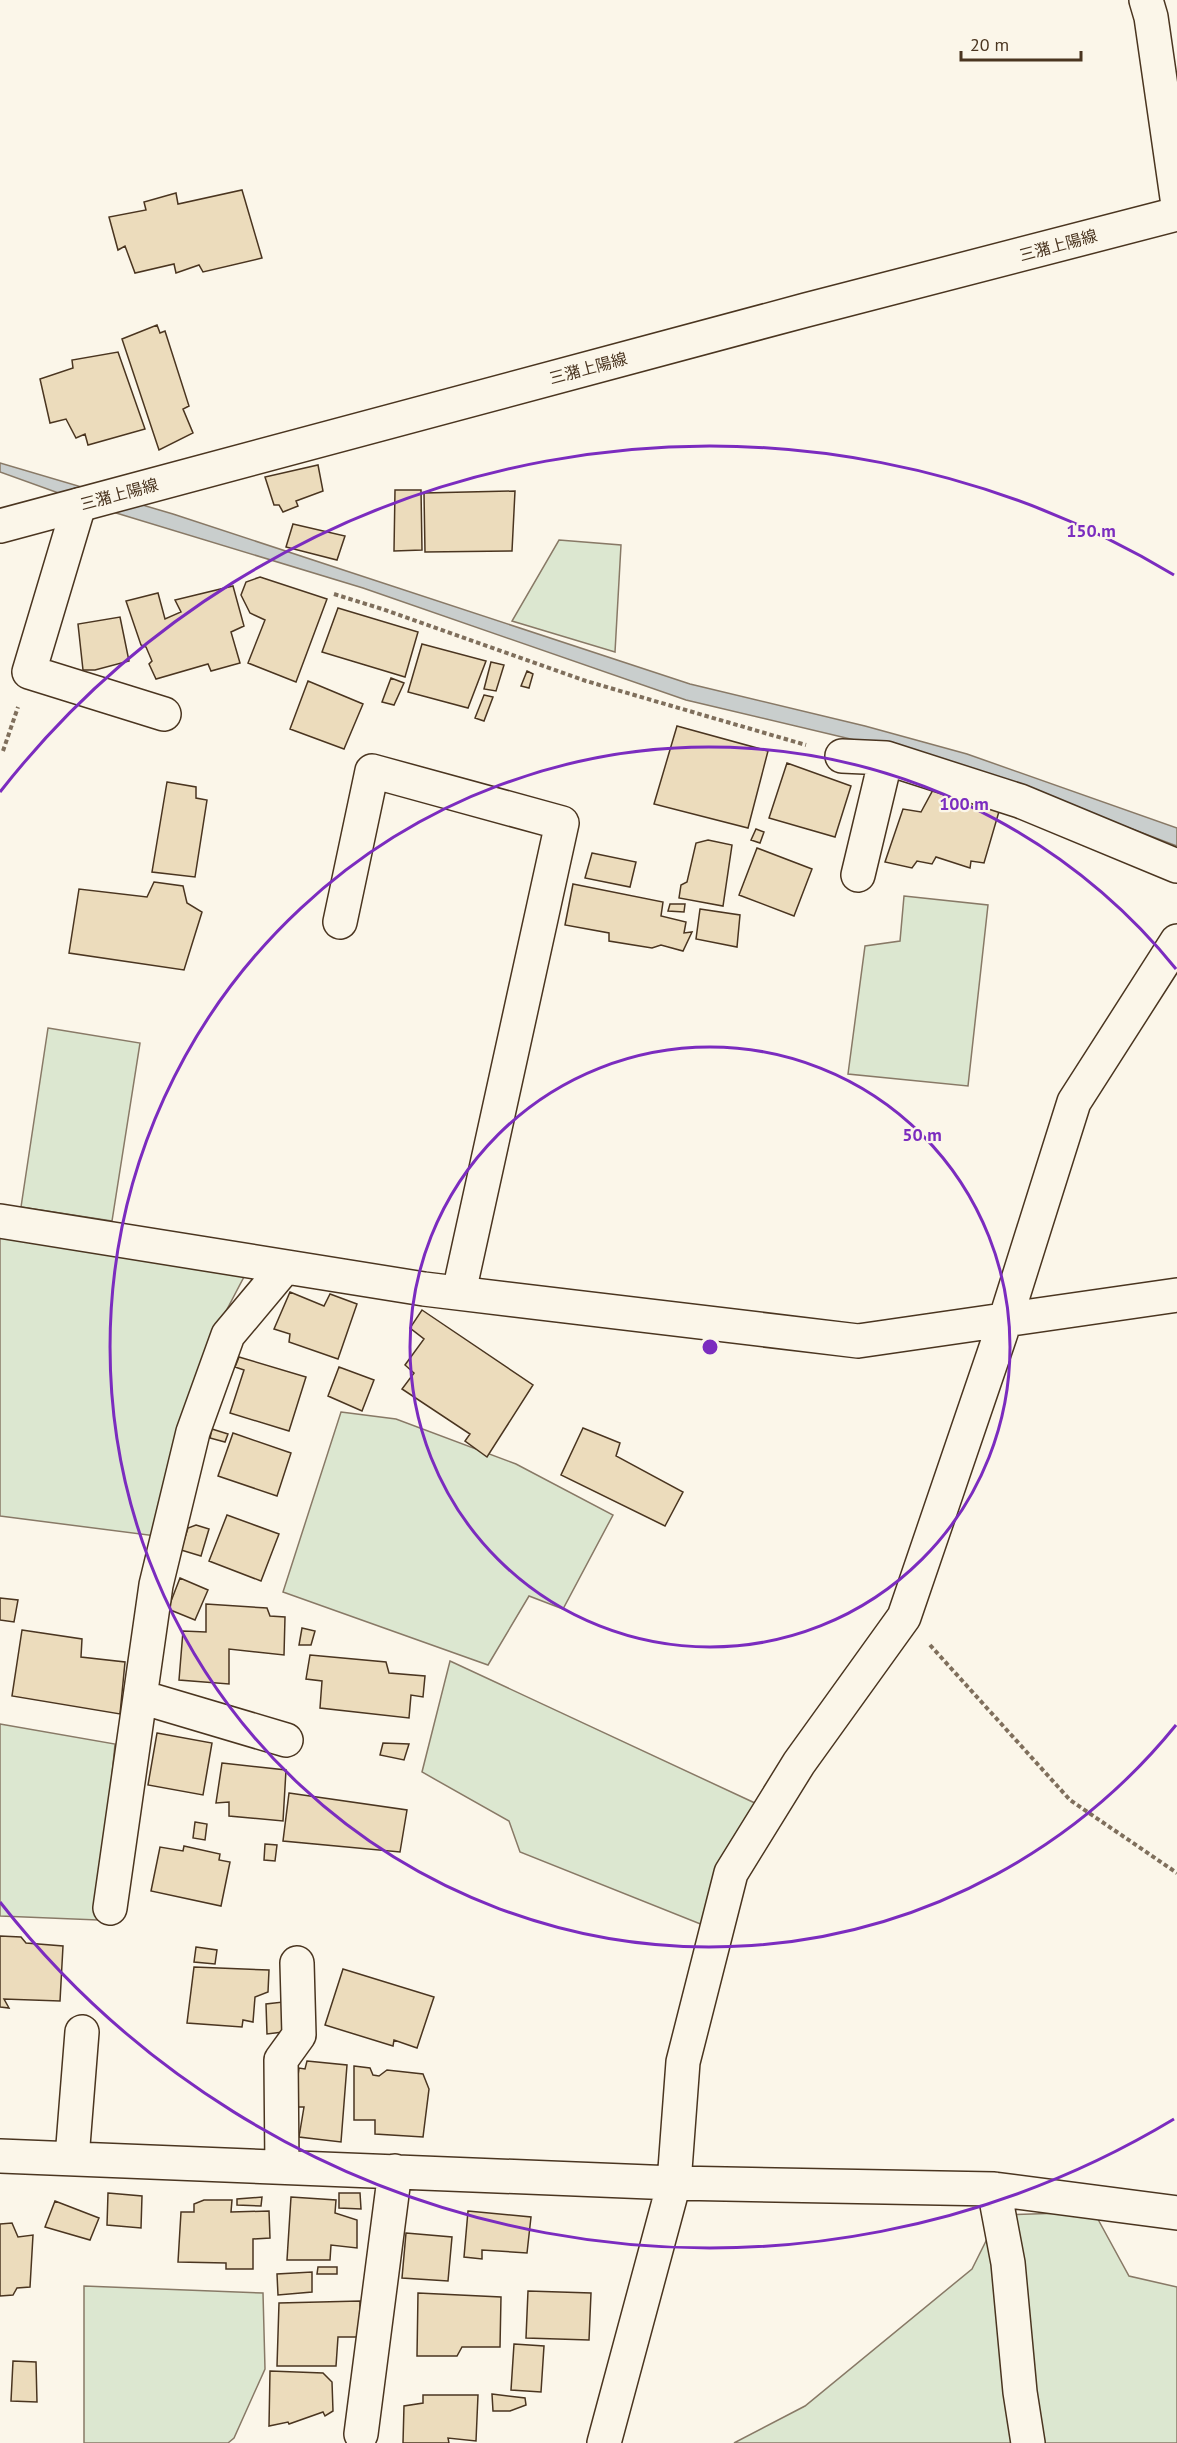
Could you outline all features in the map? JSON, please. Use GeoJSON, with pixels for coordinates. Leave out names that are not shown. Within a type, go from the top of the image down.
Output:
{"type":"FeatureCollection","features":[{"type":"Feature","properties":{"kind":"street"},"geometry":{"type":"LineString","coordinates":[[1146,0],[1151,17],[1177,198]]}},
{"type":"Feature","properties":{"kind":"street","name":"三潴上陽線"},"geometry":{"type":"LineString","coordinates":[[0,526],[806,310],[1177,214]]}},
{"type":"Feature","properties":{"kind":"street"},"geometry":{"type":"LineString","coordinates":[[79,505],[30,672],[164,714]]}},
{"type":"Feature","properties":{"kind":"street"},"geometry":{"type":"LineString","coordinates":[[842,756],[886,758],[1020,801],[1177,866]]}},
{"type":"Feature","properties":{"kind":"street"},"geometry":{"type":"LineString","coordinates":[[858,875],[886,758]]}},
{"type":"Feature","properties":{"kind":"street"},"geometry":{"type":"LineString","coordinates":[[340,922],[372,771],[562,823],[459,1292]]}},
{"type":"Feature","properties":{"kind":"street"},"geometry":{"type":"LineString","coordinates":[[604,2443],[674,2182],[683,2062],[731,1873],[799,1763],[904,1617],[1005,1322],[1074,1102],[1177,941]]}},
{"type":"Feature","properties":{"kind":"street"},"geometry":{"type":"LineString","coordinates":[[0,1221],[424,1289],[858,1341],[1005,1322],[1177,1295]]}},
{"type":"Feature","properties":{"kind":"street"},"geometry":{"type":"LineString","coordinates":[[110,1908],[156,1585],[193,1432],[228,1335],[285,1267]]}},
{"type":"Feature","properties":{"kind":"street"},"geometry":{"type":"LineString","coordinates":[[141,1697],[286,1740]]}},
{"type":"Feature","properties":{"kind":"street"},"geometry":{"type":"LineString","coordinates":[[282,2167],[281,2060],[299,2035],[297,1963]]}},
{"type":"Feature","properties":{"kind":"street"},"geometry":{"type":"LineString","coordinates":[[72,2158],[82,2032]]}},
{"type":"Feature","properties":{"kind":"street"},"geometry":{"type":"LineString","coordinates":[[0,2156],[674,2182],[994,2189],[1177,2213]]}},
{"type":"Feature","properties":{"kind":"street"},"geometry":{"type":"LineString","coordinates":[[361,2433],[395,2171]]}},
{"type":"Feature","properties":{"kind":"street"},"geometry":{"type":"LineString","coordinates":[[994,2189],[1008,2263],[1020,2392],[1028,2443]]}},
{"type":"Feature","properties":{"kind":"path"},"geometry":{"type":"LineString","coordinates":[[334,594],[586,681],[842,756]]}},
{"type":"Feature","properties":{"kind":"path"},"geometry":{"type":"LineString","coordinates":[[3,751],[30,672]]}},
{"type":"Feature","properties":{"kind":"path"},"geometry":{"type":"LineString","coordinates":[[904,1617],[1070,1800],[1177,1873]]}},
{"type":"Feature","properties":{"kind":"green space"},"geometry":{"type":"Polygon","coordinates":[[[559,540],[621,545],[615,652],[512,621],[559,540]]]}},
{"type":"Feature","properties":{"kind":"green space"},"geometry":{"type":"Polygon","coordinates":[[[904,896],[988,905],[968,1086],[848,1074],[865,946],[900,941],[904,896]]]}},
{"type":"Feature","properties":{"kind":"green space"},"geometry":{"type":"Polygon","coordinates":[[[48,1028],[140,1043],[112,1221],[21,1207],[48,1028]]]}},
{"type":"Feature","properties":{"kind":"green space"},"geometry":{"type":"Polygon","coordinates":[[[0,1233],[246,1273],[213,1336],[156,1536],[0,1516],[0,1233]]]}},
{"type":"Feature","properties":{"kind":"green space"},"geometry":{"type":"Polygon","coordinates":[[[341,1412],[396,1419],[516,1464],[613,1515],[563,1609],[529,1596],[488,1665],[283,1592],[341,1412]]]}},
{"type":"Feature","properties":{"kind":"green space"},"geometry":{"type":"Polygon","coordinates":[[[450,1661],[757,1804],[708,1927],[520,1852],[509,1821],[422,1772],[450,1661]]]}},
{"type":"Feature","properties":{"kind":"green space"},"geometry":{"type":"Polygon","coordinates":[[[0,1724],[115,1744],[98,1920],[0,1916],[0,1724]]]}},
{"type":"Feature","properties":{"kind":"green space"},"geometry":{"type":"Polygon","coordinates":[[[1094,2212],[1129,2276],[1177,2287],[1177,2443],[734,2443],[805,2406],[972,2269],[999,2215],[1094,2212]]]}},
{"type":"Feature","properties":{"kind":"green space"},"geometry":{"type":"Polygon","coordinates":[[[84,2286],[263,2293],[265,2369],[234,2438],[228,2443],[84,2443],[84,2286]]]}},
{"type":"Feature","properties":{"kind":"shaded area"},"geometry":{"type":"Polygon","coordinates":[[[0,463],[173,514],[690,684],[865,726],[967,754],[1177,828],[1177,846],[1034,792],[863,742],[686,700],[363,588],[103,509],[0,472],[0,463]]]}},
{"type":"Feature","properties":{"kind":"building"},"geometry":{"type":"Polygon","coordinates":[[[242,190],[262,258],[203,272],[199,265],[176,273],[174,264],[135,273],[125,246],[118,250],[109,217],[146,210],[144,202],[176,193],[178,204],[242,190]]]}},
{"type":"Feature","properties":{"kind":"building"},"geometry":{"type":"Polygon","coordinates":[[[157,325],[160,333],[165,331],[189,406],[183,409],[193,433],[159,450],[122,339],[157,325]]]}},
{"type":"Feature","properties":{"kind":"building"},"geometry":{"type":"Polygon","coordinates":[[[118,352],[145,429],[88,445],[85,434],[76,438],[66,419],[50,423],[40,379],[73,368],[72,360],[118,352]]]}},
{"type":"Feature","properties":{"kind":"building"},"geometry":{"type":"Polygon","coordinates":[[[318,465],[323,491],[296,501],[298,506],[283,512],[279,505],[274,505],[265,477],[318,465]]]}},
{"type":"Feature","properties":{"kind":"building"},"geometry":{"type":"Polygon","coordinates":[[[395,490],[421,490],[422,550],[394,551],[395,490]]]}},
{"type":"Feature","properties":{"kind":"building"},"geometry":{"type":"Polygon","coordinates":[[[515,491],[512,551],[425,552],[424,493],[515,491]]]}},
{"type":"Feature","properties":{"kind":"building"},"geometry":{"type":"Polygon","coordinates":[[[293,524],[345,536],[337,560],[286,547],[293,524]]]}},
{"type":"Feature","properties":{"kind":"building"},"geometry":{"type":"Polygon","coordinates":[[[260,577],[327,599],[296,682],[248,663],[265,620],[250,613],[241,595],[246,582],[260,577]]]}},
{"type":"Feature","properties":{"kind":"building"},"geometry":{"type":"Polygon","coordinates":[[[233,586],[244,626],[231,632],[240,663],[211,671],[208,664],[156,679],[149,664],[152,661],[146,647],[141,645],[126,601],[158,593],[165,619],[181,612],[175,600],[233,586]]]}},
{"type":"Feature","properties":{"kind":"building"},"geometry":{"type":"Polygon","coordinates":[[[338,608],[418,632],[405,677],[322,652],[338,608]]]}},
{"type":"Feature","properties":{"kind":"building"},"geometry":{"type":"Polygon","coordinates":[[[120,617],[129,661],[95,670],[83,670],[78,624],[120,617]]]}},
{"type":"Feature","properties":{"kind":"building"},"geometry":{"type":"Polygon","coordinates":[[[422,644],[486,661],[468,708],[408,692],[422,644]]]}},
{"type":"Feature","properties":{"kind":"building"},"geometry":{"type":"Polygon","coordinates":[[[491,662],[504,665],[496,691],[484,689],[491,662]]]}},
{"type":"Feature","properties":{"kind":"building"},"geometry":{"type":"Polygon","coordinates":[[[527,671],[533,674],[529,688],[521,686],[527,671]]]}},
{"type":"Feature","properties":{"kind":"building"},"geometry":{"type":"Polygon","coordinates":[[[391,678],[404,683],[394,705],[382,702],[391,678]]]}},
{"type":"Feature","properties":{"kind":"building"},"geometry":{"type":"Polygon","coordinates":[[[308,681],[363,704],[344,749],[290,729],[308,681]]]}},
{"type":"Feature","properties":{"kind":"building"},"geometry":{"type":"Polygon","coordinates":[[[484,695],[493,697],[484,721],[475,718],[484,695]]]}},
{"type":"Feature","properties":{"kind":"building"},"geometry":{"type":"Polygon","coordinates":[[[677,726],[768,751],[748,828],[654,804],[677,726]]]}},
{"type":"Feature","properties":{"kind":"building"},"geometry":{"type":"Polygon","coordinates":[[[787,763],[851,786],[835,837],[769,818],[787,763]]]}},
{"type":"Feature","properties":{"kind":"building"},"geometry":{"type":"Polygon","coordinates":[[[167,782],[196,787],[196,798],[207,800],[195,877],[152,872],[167,782]]]}},
{"type":"Feature","properties":{"kind":"building"},"geometry":{"type":"Polygon","coordinates":[[[933,790],[1000,808],[984,863],[971,861],[970,868],[936,857],[932,864],[917,861],[912,868],[885,862],[903,809],[921,812],[933,790]]]}},
{"type":"Feature","properties":{"kind":"building"},"geometry":{"type":"Polygon","coordinates":[[[756,829],[764,832],[760,843],[751,840],[756,829]]]}},
{"type":"Feature","properties":{"kind":"building"},"geometry":{"type":"Polygon","coordinates":[[[708,840],[732,845],[723,906],[679,898],[681,885],[687,882],[696,843],[708,840]]]}},
{"type":"Feature","properties":{"kind":"building"},"geometry":{"type":"Polygon","coordinates":[[[757,848],[812,869],[794,916],[739,895],[757,848]]]}},
{"type":"Feature","properties":{"kind":"building"},"geometry":{"type":"Polygon","coordinates":[[[592,853],[636,862],[630,887],[585,878],[592,853]]]}},
{"type":"Feature","properties":{"kind":"building"},"geometry":{"type":"Polygon","coordinates":[[[154,882],[183,886],[187,903],[202,912],[184,970],[69,953],[79,889],[147,897],[154,882]]]}},
{"type":"Feature","properties":{"kind":"building"},"geometry":{"type":"Polygon","coordinates":[[[573,884],[663,902],[661,916],[686,922],[684,933],[692,932],[683,951],[661,945],[652,948],[609,941],[609,933],[565,925],[573,884]]]}},
{"type":"Feature","properties":{"kind":"building"},"geometry":{"type":"Polygon","coordinates":[[[670,904],[685,904],[684,912],[668,911],[670,904]]]}},
{"type":"Feature","properties":{"kind":"building"},"geometry":{"type":"Polygon","coordinates":[[[700,909],[740,915],[737,947],[696,939],[700,909]]]}},
{"type":"Feature","properties":{"kind":"building"},"geometry":{"type":"Polygon","coordinates":[[[290,1292],[324,1306],[330,1294],[357,1304],[338,1359],[289,1342],[290,1334],[274,1329],[290,1292]]]}},
{"type":"Feature","properties":{"kind":"building"},"geometry":{"type":"Polygon","coordinates":[[[422,1310],[533,1385],[487,1457],[465,1441],[470,1434],[402,1389],[414,1373],[405,1365],[424,1339],[410,1328],[422,1310]]]}},
{"type":"Feature","properties":{"kind":"building"},"geometry":{"type":"Polygon","coordinates":[[[239,1357],[306,1377],[289,1431],[230,1413],[244,1370],[235,1367],[239,1357]]]}},
{"type":"Feature","properties":{"kind":"building"},"geometry":{"type":"Polygon","coordinates":[[[339,1367],[374,1380],[362,1411],[328,1396],[339,1367]]]}},
{"type":"Feature","properties":{"kind":"building"},"geometry":{"type":"Polygon","coordinates":[[[583,1428],[620,1443],[616,1456],[683,1492],[665,1526],[561,1475],[583,1428]]]}},
{"type":"Feature","properties":{"kind":"building"},"geometry":{"type":"Polygon","coordinates":[[[212,1429],[228,1434],[225,1442],[210,1438],[212,1429]]]}},
{"type":"Feature","properties":{"kind":"building"},"geometry":{"type":"Polygon","coordinates":[[[233,1433],[291,1453],[277,1496],[218,1476],[233,1433]]]}},
{"type":"Feature","properties":{"kind":"building"},"geometry":{"type":"Polygon","coordinates":[[[227,1515],[279,1534],[261,1581],[209,1561],[227,1515]]]}},
{"type":"Feature","properties":{"kind":"building"},"geometry":{"type":"Polygon","coordinates":[[[196,1525],[209,1529],[201,1556],[181,1550],[188,1528],[196,1525]]]}},
{"type":"Feature","properties":{"kind":"building"},"geometry":{"type":"Polygon","coordinates":[[[180,1578],[208,1590],[195,1620],[168,1609],[180,1578]]]}},
{"type":"Feature","properties":{"kind":"building"},"geometry":{"type":"Polygon","coordinates":[[[0,1598],[18,1600],[14,1622],[0,1620],[0,1598]]]}},
{"type":"Feature","properties":{"kind":"building"},"geometry":{"type":"Polygon","coordinates":[[[206,1604],[267,1608],[270,1616],[285,1617],[284,1655],[229,1649],[229,1684],[179,1680],[183,1631],[206,1632],[206,1604]]]}},
{"type":"Feature","properties":{"kind":"building"},"geometry":{"type":"Polygon","coordinates":[[[302,1628],[315,1631],[311,1645],[299,1645],[302,1628]]]}},
{"type":"Feature","properties":{"kind":"building"},"geometry":{"type":"Polygon","coordinates":[[[22,1630],[82,1639],[81,1657],[125,1662],[120,1714],[12,1696],[22,1630]]]}},
{"type":"Feature","properties":{"kind":"building"},"geometry":{"type":"Polygon","coordinates":[[[310,1655],[386,1662],[389,1673],[425,1676],[423,1697],[411,1695],[409,1718],[320,1708],[322,1681],[306,1679],[310,1655]]]}},
{"type":"Feature","properties":{"kind":"building"},"geometry":{"type":"Polygon","coordinates":[[[157,1733],[212,1743],[203,1795],[148,1785],[157,1733]]]}},
{"type":"Feature","properties":{"kind":"building"},"geometry":{"type":"Polygon","coordinates":[[[383,1743],[409,1744],[404,1760],[380,1755],[383,1743]]]}},
{"type":"Feature","properties":{"kind":"building"},"geometry":{"type":"Polygon","coordinates":[[[222,1763],[286,1770],[283,1821],[229,1816],[229,1802],[216,1803],[222,1763]]]}},
{"type":"Feature","properties":{"kind":"building"},"geometry":{"type":"Polygon","coordinates":[[[289,1793],[407,1810],[400,1852],[283,1841],[289,1793]]]}},
{"type":"Feature","properties":{"kind":"building"},"geometry":{"type":"Polygon","coordinates":[[[195,1822],[207,1824],[205,1840],[193,1838],[195,1822]]]}},
{"type":"Feature","properties":{"kind":"building"},"geometry":{"type":"Polygon","coordinates":[[[265,1844],[277,1845],[275,1861],[264,1860],[265,1844]]]}},
{"type":"Feature","properties":{"kind":"building"},"geometry":{"type":"Polygon","coordinates":[[[184,1846],[220,1854],[219,1860],[230,1862],[221,1906],[151,1891],[160,1847],[183,1851],[184,1846]]]}},
{"type":"Feature","properties":{"kind":"building"},"geometry":{"type":"Polygon","coordinates":[[[0,1936],[21,1937],[26,1943],[63,1946],[60,2001],[4,1999],[9,2008],[0,2007],[0,1936]]]}},
{"type":"Feature","properties":{"kind":"building"},"geometry":{"type":"Polygon","coordinates":[[[196,1947],[217,1950],[215,1964],[194,1962],[196,1947]]]}},
{"type":"Feature","properties":{"kind":"building"},"geometry":{"type":"Polygon","coordinates":[[[194,1967],[269,1970],[268,1992],[255,1997],[253,2022],[243,2020],[242,2027],[187,2023],[194,1967]]]}},
{"type":"Feature","properties":{"kind":"building"},"geometry":{"type":"Polygon","coordinates":[[[343,1969],[434,1997],[417,2048],[394,2040],[393,2046],[325,2025],[343,1969]]]}},
{"type":"Feature","properties":{"kind":"building"},"geometry":{"type":"Polygon","coordinates":[[[283,2002],[283,2032],[267,2034],[266,2004],[283,2002]]]}},
{"type":"Feature","properties":{"kind":"building"},"geometry":{"type":"Polygon","coordinates":[[[307,2061],[347,2065],[341,2142],[299,2137],[304,2107],[294,2107],[299,2068],[305,2069],[307,2061]]]}},
{"type":"Feature","properties":{"kind":"building"},"geometry":{"type":"Polygon","coordinates":[[[354,2066],[370,2068],[373,2075],[379,2076],[387,2070],[423,2074],[429,2089],[423,2137],[375,2134],[375,2120],[354,2120],[354,2066]]]}},
{"type":"Feature","properties":{"kind":"building"},"geometry":{"type":"Polygon","coordinates":[[[108,2193],[142,2196],[141,2228],[107,2225],[108,2193]]]}},
{"type":"Feature","properties":{"kind":"building"},"geometry":{"type":"Polygon","coordinates":[[[339,2193],[360,2193],[361,2209],[339,2208],[339,2193]]]}},
{"type":"Feature","properties":{"kind":"building"},"geometry":{"type":"Polygon","coordinates":[[[262,2197],[261,2206],[237,2205],[237,2199],[262,2197]]]}},
{"type":"Feature","properties":{"kind":"building"},"geometry":{"type":"Polygon","coordinates":[[[291,2197],[336,2200],[335,2213],[357,2220],[357,2248],[331,2245],[330,2260],[287,2260],[291,2197]]]}},
{"type":"Feature","properties":{"kind":"building"},"geometry":{"type":"Polygon","coordinates":[[[204,2200],[232,2200],[231,2212],[269,2211],[270,2238],[253,2239],[253,2269],[226,2269],[226,2263],[178,2262],[181,2212],[194,2212],[194,2204],[204,2200]]]}},
{"type":"Feature","properties":{"kind":"building"},"geometry":{"type":"Polygon","coordinates":[[[55,2201],[99,2218],[90,2240],[45,2227],[55,2201]]]}},
{"type":"Feature","properties":{"kind":"building"},"geometry":{"type":"Polygon","coordinates":[[[468,2211],[531,2217],[527,2253],[482,2250],[482,2259],[464,2257],[468,2211]]]}},
{"type":"Feature","properties":{"kind":"building"},"geometry":{"type":"Polygon","coordinates":[[[12,2223],[18,2237],[33,2235],[30,2287],[17,2288],[13,2295],[0,2296],[0,2224],[12,2223]]]}},
{"type":"Feature","properties":{"kind":"building"},"geometry":{"type":"Polygon","coordinates":[[[406,2233],[452,2237],[448,2281],[402,2278],[406,2233]]]}},
{"type":"Feature","properties":{"kind":"building"},"geometry":{"type":"Polygon","coordinates":[[[318,2267],[337,2267],[337,2274],[317,2274],[318,2267]]]}},
{"type":"Feature","properties":{"kind":"building"},"geometry":{"type":"Polygon","coordinates":[[[312,2272],[312,2292],[278,2295],[277,2274],[312,2272]]]}},
{"type":"Feature","properties":{"kind":"building"},"geometry":{"type":"Polygon","coordinates":[[[528,2291],[591,2293],[589,2340],[526,2338],[528,2291]]]}},
{"type":"Feature","properties":{"kind":"building"},"geometry":{"type":"Polygon","coordinates":[[[418,2293],[501,2297],[500,2347],[462,2347],[457,2356],[417,2356],[418,2293]]]}},
{"type":"Feature","properties":{"kind":"building"},"geometry":{"type":"Polygon","coordinates":[[[360,2301],[360,2337],[338,2337],[336,2366],[277,2366],[279,2303],[360,2301]]]}},
{"type":"Feature","properties":{"kind":"building"},"geometry":{"type":"Polygon","coordinates":[[[514,2344],[544,2346],[541,2392],[511,2390],[514,2344]]]}},
{"type":"Feature","properties":{"kind":"building"},"geometry":{"type":"Polygon","coordinates":[[[13,2361],[36,2362],[37,2402],[11,2401],[13,2361]]]}},
{"type":"Feature","properties":{"kind":"building"},"geometry":{"type":"Polygon","coordinates":[[[270,2371],[323,2373],[332,2382],[333,2411],[325,2416],[323,2412],[289,2424],[288,2422],[269,2426],[270,2371]]]}},
{"type":"Feature","properties":{"kind":"building"},"geometry":{"type":"Polygon","coordinates":[[[492,2394],[525,2398],[526,2405],[510,2411],[493,2411],[492,2394]]]}},
{"type":"Feature","properties":{"kind":"building"},"geometry":{"type":"Polygon","coordinates":[[[423,2395],[478,2395],[476,2441],[448,2438],[449,2443],[403,2443],[404,2406],[423,2403],[423,2395]]]}}]}
